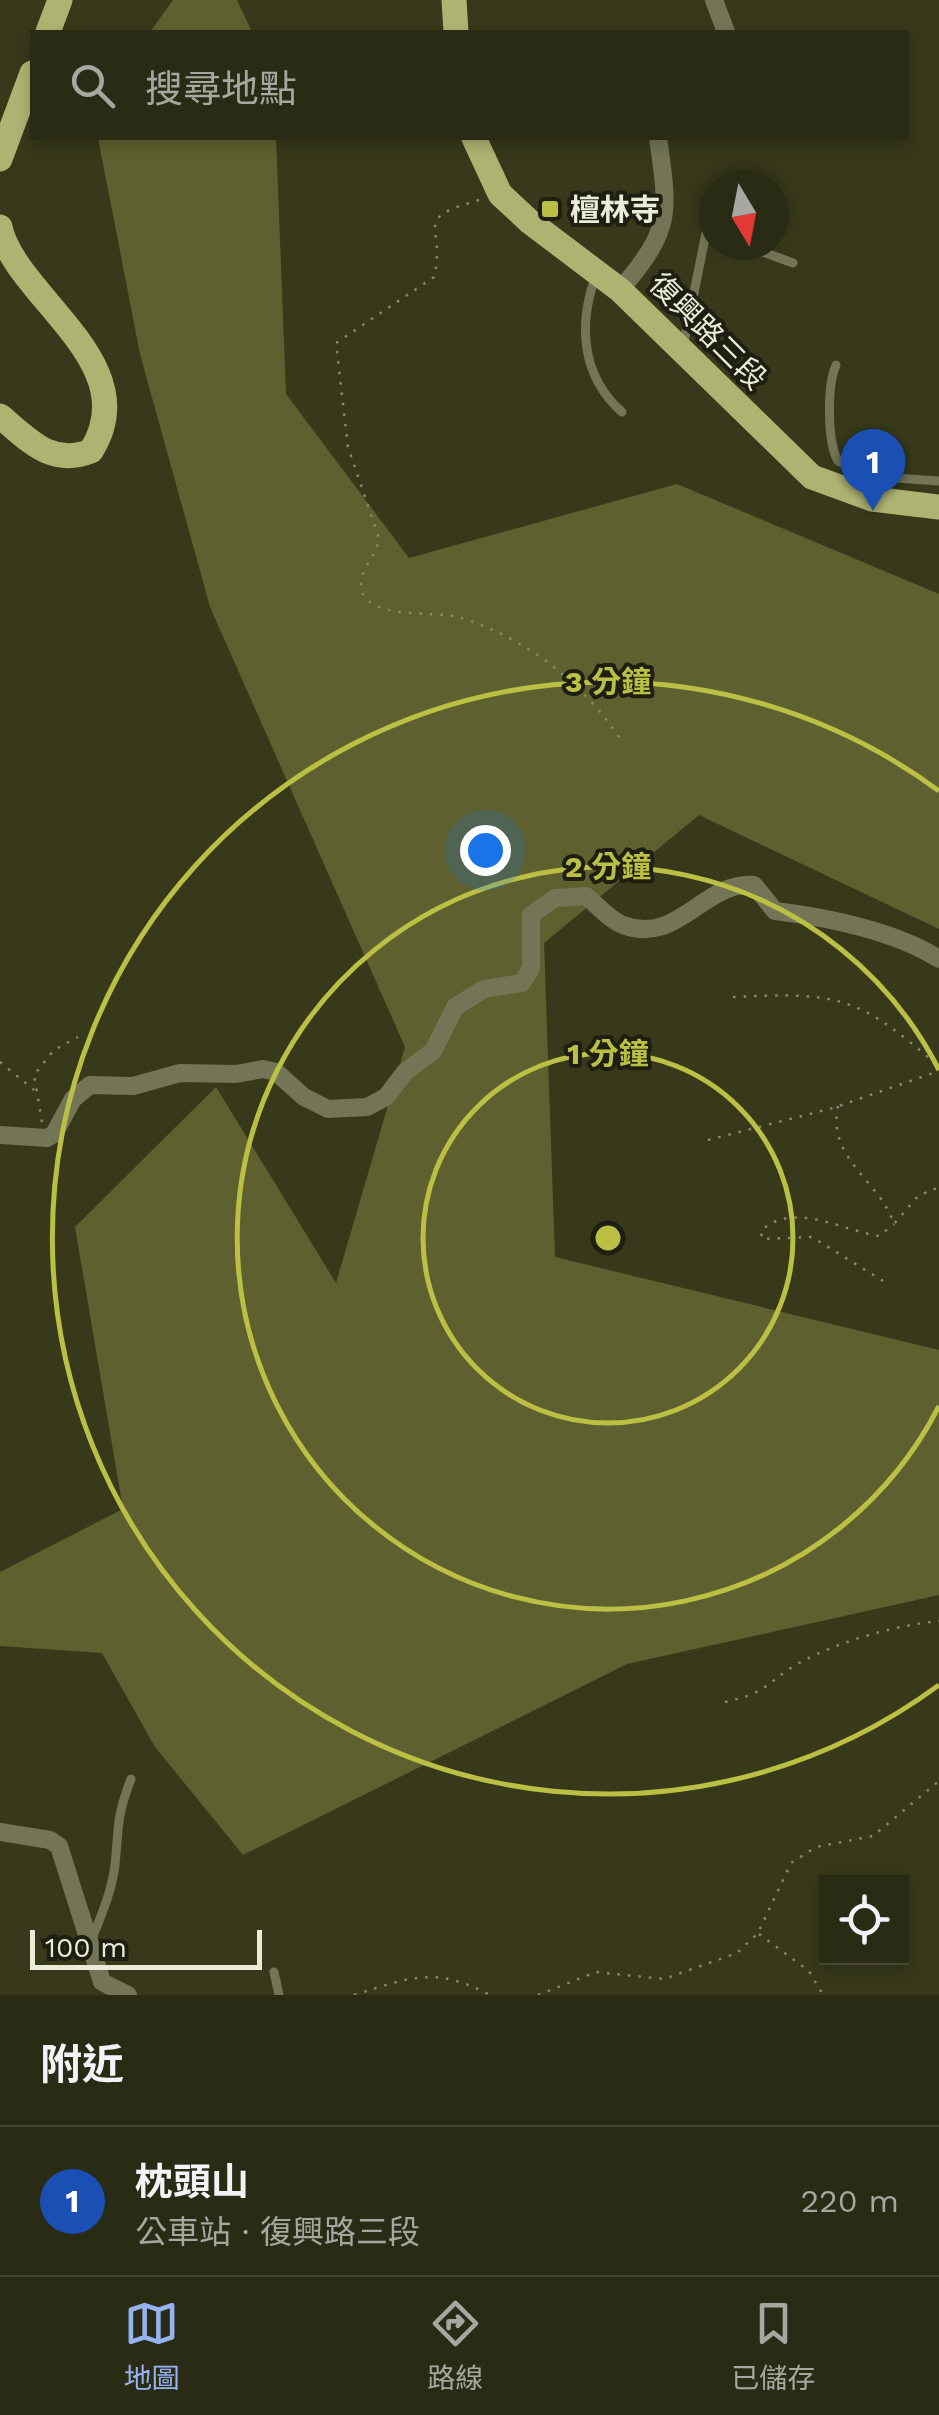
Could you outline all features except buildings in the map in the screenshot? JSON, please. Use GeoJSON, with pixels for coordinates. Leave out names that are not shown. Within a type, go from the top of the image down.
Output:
{"type":"FeatureCollection","features":[{"type":"Feature","properties":{"kind":"main road"},"geometry":{"type":"LineString","coordinates":[[49,30],[60,0]]}},
{"type":"Feature","properties":{"kind":"main road"},"geometry":{"type":"LineString","coordinates":[[454,0],[456,30]]}},
{"type":"Feature","properties":{"kind":"main road"},"geometry":{"type":"LineString","coordinates":[[0,159],[30,78]]}},
{"type":"Feature","properties":{"kind":"main road","name":"復興路三段"},"geometry":{"type":"LineString","coordinates":[[475,140],[500,194],[530,222],[620,290],[812,477],[832,488],[872,498],[939,507]]}},
{"type":"Feature","properties":{"kind":"main road"},"geometry":{"type":"LineString","coordinates":[[0,227],[16,261],[82,341],[102,399],[102,427],[91,452],[62,457],[46,454],[0,416]]}},
{"type":"Feature","properties":{"kind":"street"},"geometry":{"type":"LineString","coordinates":[[714,0],[725,30]]}},
{"type":"Feature","properties":{"kind":"street"},"geometry":{"type":"LineString","coordinates":[[620,290],[653,251],[661,233],[666,213],[658,140]]}},
{"type":"Feature","properties":{"kind":"street"},"geometry":{"type":"LineString","coordinates":[[0,1136],[47,1138],[54,1134],[73,1098],[90,1085],[133,1086],[180,1073],[236,1074],[262,1069],[276,1072],[304,1097],[328,1109],[367,1107],[386,1097],[404,1072],[433,1051],[455,1006],[484,989],[522,983],[531,968],[530,916],[555,898],[586,896],[620,924],[654,931],[730,887],[754,886],[775,912],[816,916],[883,932],[939,958]]}},
{"type":"Feature","properties":{"kind":"street"},"geometry":{"type":"LineString","coordinates":[[0,1832],[50,1840],[58,1846],[90,1944],[99,1988],[128,1995]]}},
{"type":"Feature","properties":{"kind":"lane"},"geometry":{"type":"LineString","coordinates":[[683,350],[701,260]]}},
{"type":"Feature","properties":{"kind":"lane"},"geometry":{"type":"LineString","coordinates":[[785,260],[793,263]]}},
{"type":"Feature","properties":{"kind":"lane"},"geometry":{"type":"LineString","coordinates":[[597,272],[586,303],[586,340],[601,393],[622,412]]}},
{"type":"Feature","properties":{"kind":"lane"},"geometry":{"type":"LineString","coordinates":[[836,365],[828,392],[831,442],[838,461],[866,476],[939,482]]}},
{"type":"Feature","properties":{"kind":"lane"},"geometry":{"type":"LineString","coordinates":[[90,1944],[106,1904],[115,1865],[115,1820],[131,1779]]}},
{"type":"Feature","properties":{"kind":"lane"},"geometry":{"type":"LineString","coordinates":[[274,1972],[279,1995]]}},
{"type":"Feature","properties":{"kind":"path"},"geometry":{"type":"LineString","coordinates":[[500,194],[440,212],[434,221],[434,276],[336,344],[348,447],[378,538],[378,551],[360,582],[370,604],[461,618],[548,663],[594,700],[621,740]]}},
{"type":"Feature","properties":{"kind":"path"},"geometry":{"type":"LineString","coordinates":[[708,1140],[838,1106],[939,1069],[890,1023],[849,1001],[809,994],[733,997]]}},
{"type":"Feature","properties":{"kind":"path"},"geometry":{"type":"LineString","coordinates":[[47,1138],[34,1075],[40,1063],[78,1037]]}},
{"type":"Feature","properties":{"kind":"path"},"geometry":{"type":"LineString","coordinates":[[0,1062],[35,1091]]}},
{"type":"Feature","properties":{"kind":"path"},"geometry":{"type":"LineString","coordinates":[[838,1106],[834,1124],[848,1161],[886,1200],[894,1224]]}},
{"type":"Feature","properties":{"kind":"path"},"geometry":{"type":"LineString","coordinates":[[883,1282],[812,1237],[770,1240],[762,1238],[761,1231],[765,1226],[802,1218],[879,1236],[918,1196],[939,1186]]}},
{"type":"Feature","properties":{"kind":"path"},"geometry":{"type":"LineString","coordinates":[[725,1702],[758,1695],[810,1658],[918,1623],[939,1621]]}},
{"type":"Feature","properties":{"kind":"path"},"geometry":{"type":"LineString","coordinates":[[538,1995],[596,1972],[664,1979],[738,1953],[758,1934],[784,1875],[802,1854],[873,1836],[939,1782]]}},
{"type":"Feature","properties":{"kind":"path"},"geometry":{"type":"LineString","coordinates":[[758,1934],[809,1971],[824,1995]]}},
{"type":"Feature","properties":{"kind":"path"},"geometry":{"type":"LineString","coordinates":[[354,1995],[428,1975],[467,1982],[490,1995]]}},
{"type":"Feature","properties":{"kind":"green space"},"geometry":{"type":"Polygon","coordinates":[[[173,0],[237,0],[251,30],[151,30],[173,0]]]}},
{"type":"Feature","properties":{"kind":"green space"},"geometry":{"type":"Polygon","coordinates":[[[98,140],[276,140],[286,394],[409,558],[677,484],[939,594],[939,929],[699,815],[544,943],[555,1257],[939,1350],[939,1595],[627,1664],[243,1855],[155,1747],[102,1653],[0,1646],[0,1572],[123,1509],[75,1227],[216,1087],[336,1283],[405,1047],[210,607],[140,354],[98,140]]]}},
{"type":"Feature","properties":{"kind":"place","name":"檀林寺"},"geometry":{"type":"Point","coordinates":[550,209]}},
{"type":"Feature","properties":{"kind":"place","name":"枕頭山"},"geometry":{"type":"Point","coordinates":[873,511]}}]}
